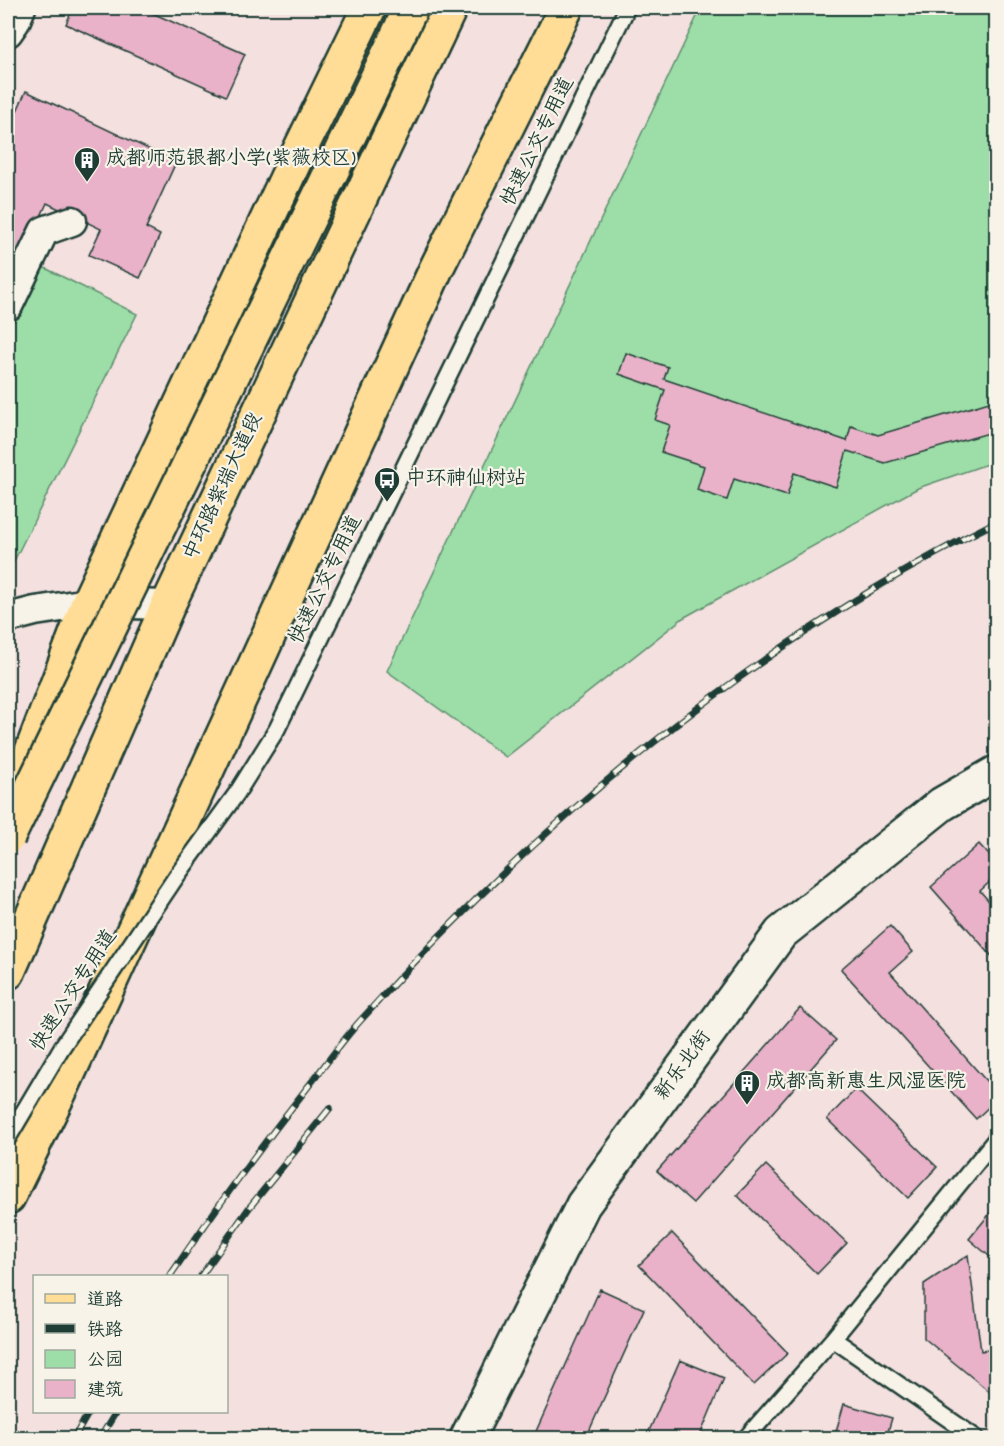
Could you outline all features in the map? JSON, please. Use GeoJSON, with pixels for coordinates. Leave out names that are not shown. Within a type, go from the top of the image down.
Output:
{"type":"FeatureCollection","features":[{"type":"Feature","properties":{"kind":"main road"},"geometry":{"type":"LineString","coordinates":[[8,817],[88,603],[296,158],[369,8]]}},
{"type":"Feature","properties":{"kind":"main road"},"geometry":{"type":"LineString","coordinates":[[8,837],[411,8]]}},
{"type":"Feature","properties":{"kind":"main road","name":"中环路紫瑞大道段"},"geometry":{"type":"LineString","coordinates":[[8,972],[168,605],[450,8]]}},
{"type":"Feature","properties":{"kind":"main road"},"geometry":{"type":"LineString","coordinates":[[8,1197],[63,1085],[436,269],[566,8]]}},
{"type":"Feature","properties":{"kind":"street"},"geometry":{"type":"LineString","coordinates":[[8,32],[21,8]]}},
{"type":"Feature","properties":{"kind":"street"},"geometry":{"type":"LineString","coordinates":[[8,306],[44,231],[72,221]]}},
{"type":"Feature","properties":{"kind":"street"},"geometry":{"type":"LineString","coordinates":[[8,618],[35,611],[88,603],[168,605]]}},
{"type":"Feature","properties":{"kind":"street","name":"新乐北街"},"geometry":{"type":"LineString","coordinates":[[467,1438],[583,1205],[781,933],[942,804],[996,773]]}},
{"type":"Feature","properties":{"kind":"lane","name":"快速公交专用道"},"geometry":{"type":"LineString","coordinates":[[8,1138],[62,1047],[170,887],[237,793],[277,729],[627,8]]}},
{"type":"Feature","properties":{"kind":"lane"},"geometry":{"type":"LineString","coordinates":[[746,1438],[833,1339],[996,1139]]}},
{"type":"Feature","properties":{"kind":"lane"},"geometry":{"type":"LineString","coordinates":[[833,1339],[976,1438]]}},
{"type":"Feature","properties":{"kind":"green space"},"geometry":{"type":"Polygon","coordinates":[[[701,8],[996,8],[996,461],[918,488],[683,618],[506,757],[387,671],[701,8]]]}},
{"type":"Feature","properties":{"kind":"green space"},"geometry":{"type":"Polygon","coordinates":[[[39,265],[137,314],[10,569],[8,567],[8,328],[39,265]]]}},
{"type":"Feature","properties":{"kind":"building"},"geometry":{"type":"Polygon","coordinates":[[[73,8],[141,8],[245,54],[226,96],[66,24],[73,8]]]}},
{"type":"Feature","properties":{"kind":"building","name":"成都师范银都小学(紫薇校区)"},"geometry":{"type":"Polygon","coordinates":[[[26,91],[176,162],[146,228],[160,235],[140,278],[89,255],[101,229],[47,203],[8,289],[8,131],[26,91]]]}},
{"type":"Feature","properties":{"kind":"building"},"geometry":{"type":"Polygon","coordinates":[[[626,353],[668,367],[664,379],[847,441],[851,426],[878,435],[996,400],[996,431],[885,463],[847,451],[836,487],[794,473],[787,496],[734,479],[727,500],[697,490],[704,466],[661,452],[670,425],[655,420],[665,390],[619,374],[626,353]]]}},
{"type":"Feature","properties":{"kind":"building"},"geometry":{"type":"Polygon","coordinates":[[[979,844],[996,863],[996,876],[980,891],[996,909],[996,961],[931,887],[979,844]]]}},
{"type":"Feature","properties":{"kind":"building"},"geometry":{"type":"Polygon","coordinates":[[[890,926],[913,952],[890,972],[996,1092],[996,1100],[976,1119],[841,969],[890,926]]]}},
{"type":"Feature","properties":{"kind":"building","name":"成都高新惠生风湿医院"},"geometry":{"type":"Polygon","coordinates":[[[800,1008],[836,1040],[693,1203],[657,1171],[800,1008]]]}},
{"type":"Feature","properties":{"kind":"building"},"geometry":{"type":"Polygon","coordinates":[[[856,1089],[937,1167],[908,1198],[827,1119],[856,1089]]]}},
{"type":"Feature","properties":{"kind":"building"},"geometry":{"type":"Polygon","coordinates":[[[766,1165],[847,1243],[817,1274],[737,1195],[766,1165]]]}},
{"type":"Feature","properties":{"kind":"building"},"geometry":{"type":"Polygon","coordinates":[[[996,1206],[996,1262],[969,1239],[996,1206]]]}},
{"type":"Feature","properties":{"kind":"building"},"geometry":{"type":"Polygon","coordinates":[[[672,1233],[788,1353],[754,1385],[639,1265],[672,1233]]]}},
{"type":"Feature","properties":{"kind":"building"},"geometry":{"type":"Polygon","coordinates":[[[968,1255],[981,1351],[996,1349],[996,1397],[924,1338],[924,1284],[968,1255]]]}},
{"type":"Feature","properties":{"kind":"building"},"geometry":{"type":"Polygon","coordinates":[[[600,1289],[644,1309],[586,1438],[533,1438],[600,1289]]]}},
{"type":"Feature","properties":{"kind":"building"},"geometry":{"type":"Polygon","coordinates":[[[680,1360],[724,1378],[699,1438],[646,1438],[680,1360]]]}},
{"type":"Feature","properties":{"kind":"building"},"geometry":{"type":"Polygon","coordinates":[[[844,1404],[892,1418],[886,1438],[834,1438],[844,1404]]]}},
{"type":"Feature","properties":{"kind":"building"},"geometry":{"type":"Polygon","coordinates":[[[791,1432],[812,1438],[789,1438],[791,1432]]]}},
{"type":"Feature","properties":{"kind":"railway"},"geometry":{"type":"LineString","coordinates":[[171,1275],[254,1157],[353,1029],[429,947],[576,807],[736,680],[820,622],[907,570],[996,522]]}},
{"type":"Feature","properties":{"kind":"railway"},"geometry":{"type":"LineString","coordinates":[[202,1275],[249,1208],[330,1108]]}},
{"type":"Feature","properties":{"kind":"railway"},"geometry":{"type":"LineString","coordinates":[[74,1438],[88,1413]]}},
{"type":"Feature","properties":{"kind":"railway"},"geometry":{"type":"LineString","coordinates":[[100,1438],[115,1413]]}},
{"type":"Feature","properties":{"kind":"place","name":"成都师范银都小学(紫薇校区)"},"geometry":{"type":"Point","coordinates":[87,183]}},
{"type":"Feature","properties":{"kind":"place","name":"中环神仙树站"},"geometry":{"type":"Point","coordinates":[387,503]}},
{"type":"Feature","properties":{"kind":"place","name":"成都高新惠生风湿医院"},"geometry":{"type":"Point","coordinates":[747,1106]}}]}
